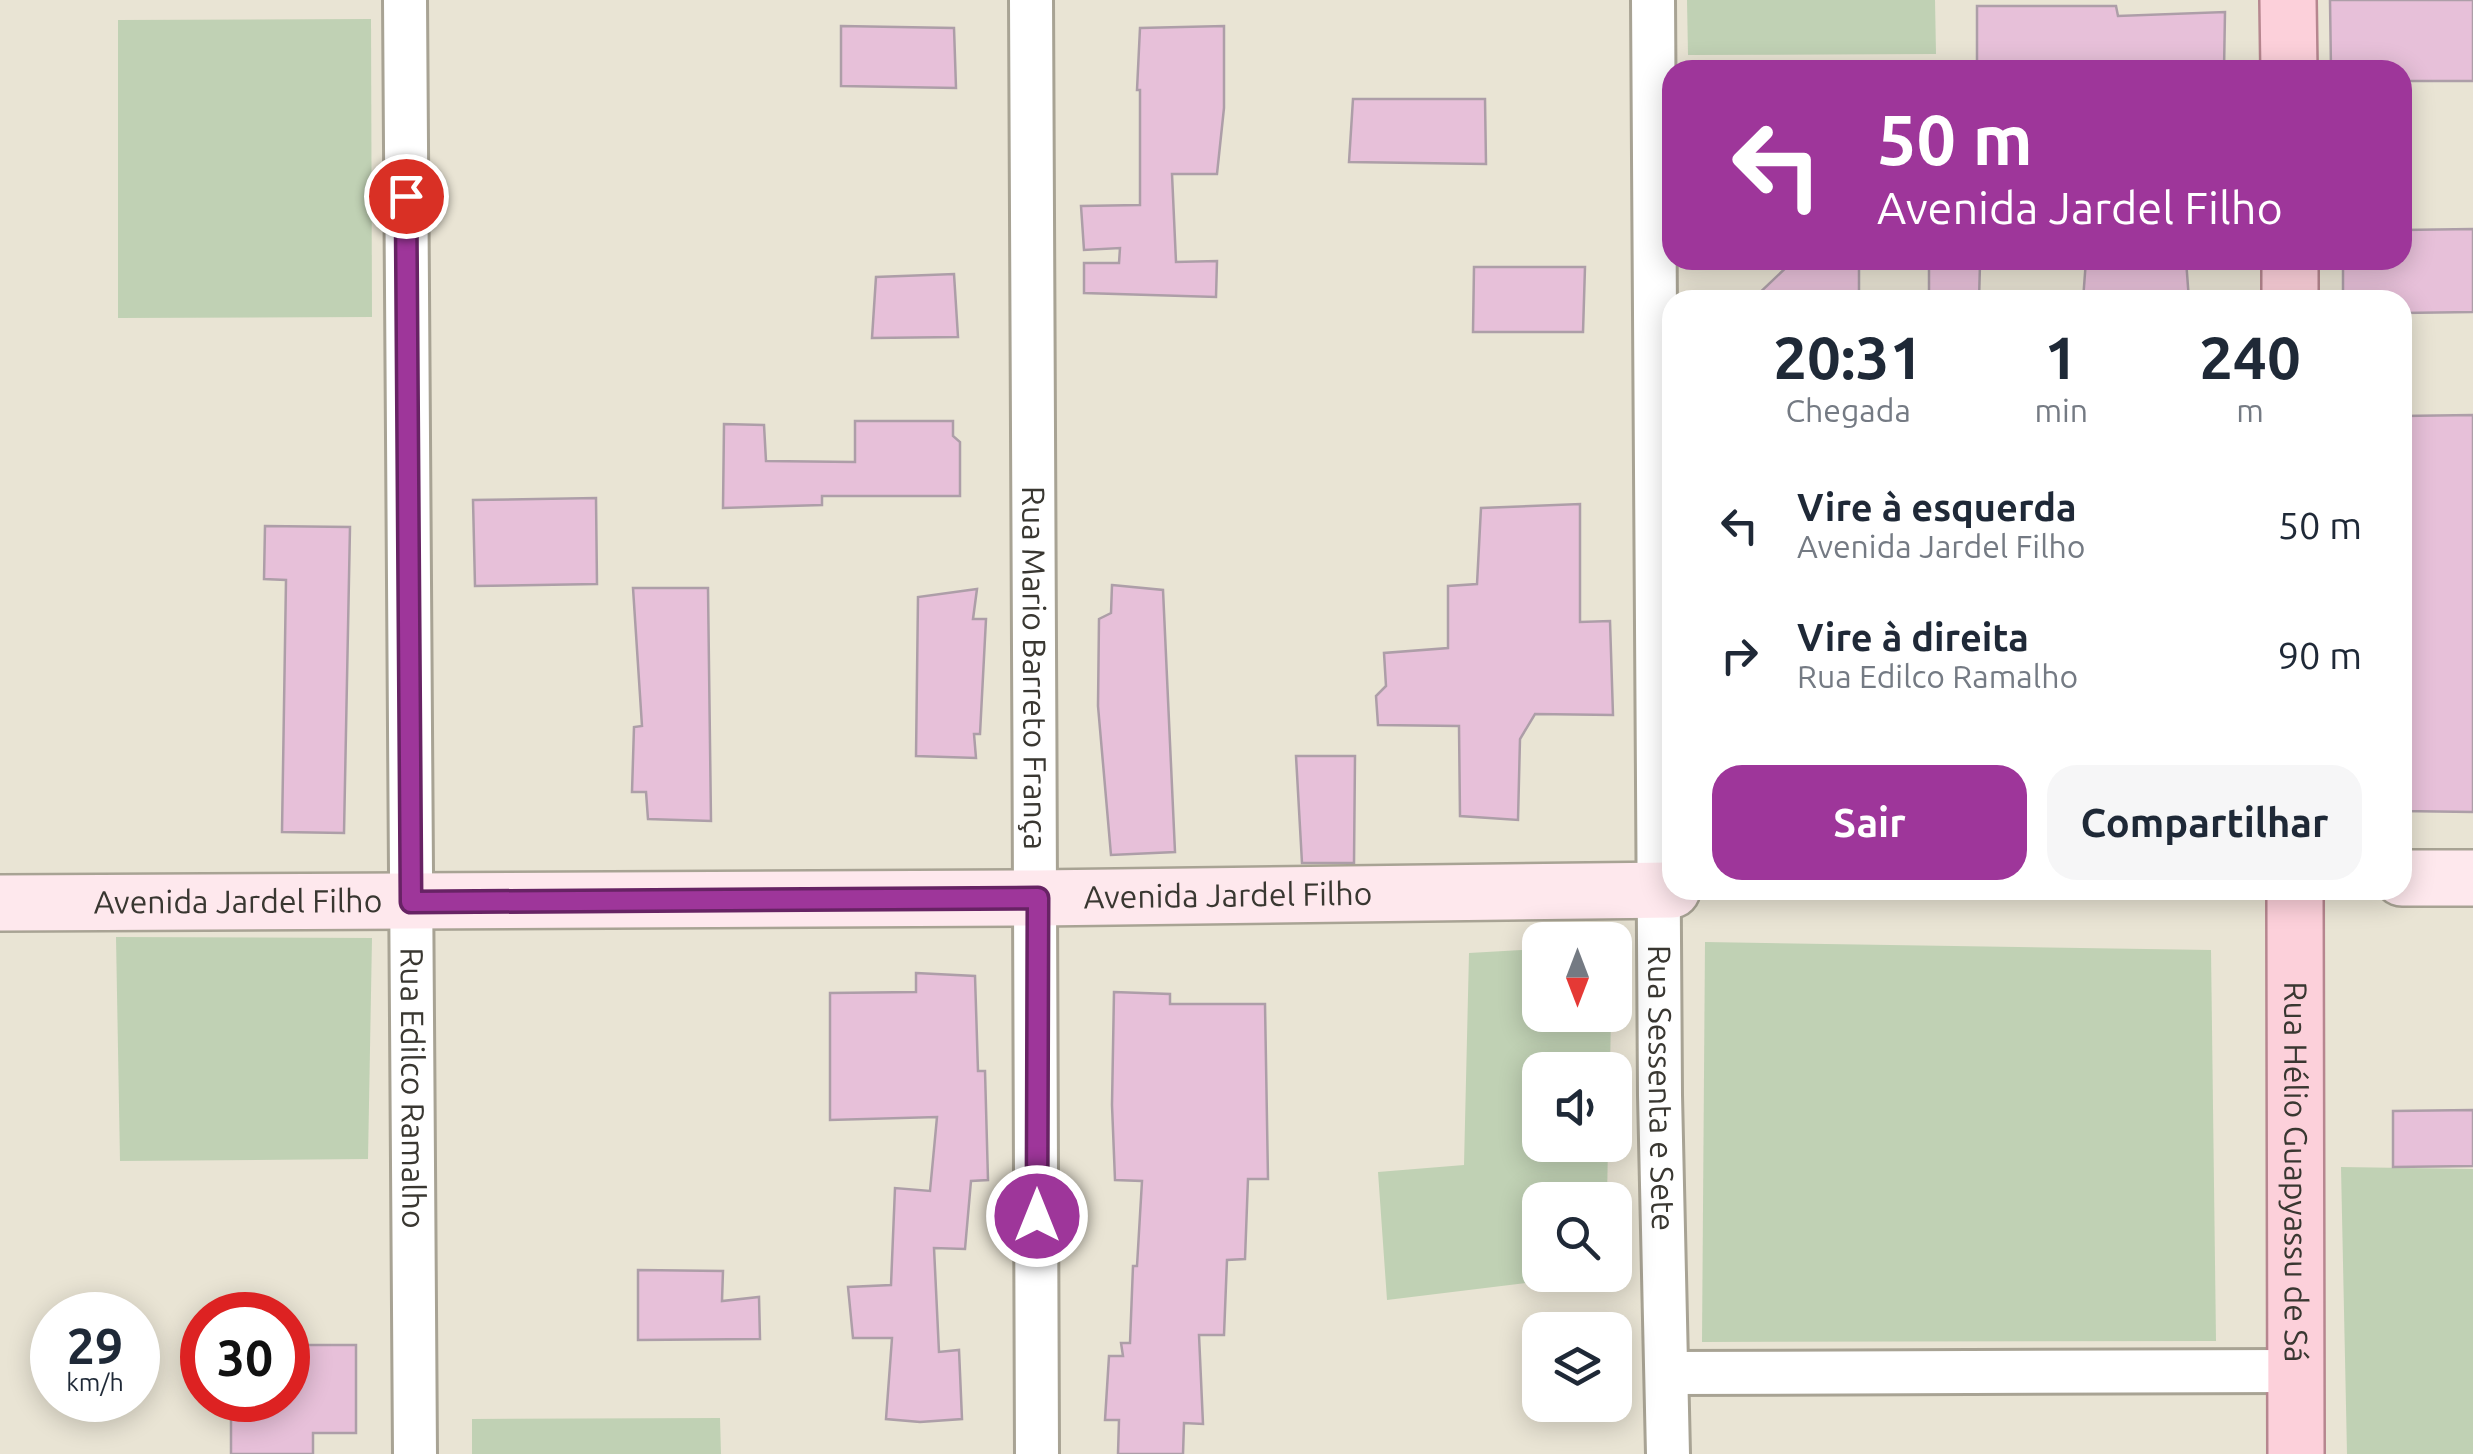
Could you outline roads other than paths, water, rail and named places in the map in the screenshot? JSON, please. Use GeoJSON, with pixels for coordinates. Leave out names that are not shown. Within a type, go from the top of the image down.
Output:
{"type":"FeatureCollection","features":[{"type":"Feature","properties":{"kind":"main road"},"geometry":{"type":"LineString","coordinates":[[2288,0],[2289,60]]}},
{"type":"Feature","properties":{"kind":"main road"},"geometry":{"type":"LineString","coordinates":[[2412,878],[2473,878]]}},
{"type":"Feature","properties":{"kind":"main road","name":"Avenida Jardel Filho"},"geometry":{"type":"LineString","coordinates":[[0,903],[1038,898],[1662,890]]}},
{"type":"Feature","properties":{"kind":"main road","name":"Rua Hélio Guapyassu de Sá"},"geometry":{"type":"LineString","coordinates":[[2295,900],[2296,1454]]}},
{"type":"Feature","properties":{"kind":"street","name":"Rua Edilco Ramalho"},"geometry":{"type":"LineString","coordinates":[[405,0],[415,1454]]}},
{"type":"Feature","properties":{"kind":"street","name":"Rua Mario Barreto França"},"geometry":{"type":"LineString","coordinates":[[1031,0],[1033,737],[1038,898],[1036,1454]]}},
{"type":"Feature","properties":{"kind":"street","name":"Rua Sessenta e Sete"},"geometry":{"type":"LineString","coordinates":[[1653,0],[1662,616]]}},
{"type":"Feature","properties":{"kind":"street","name":"Rua Sessenta e Sete"},"geometry":{"type":"LineString","coordinates":[[1666,900],[1660,1095],[1668,1454]]}},
{"type":"Feature","properties":{"kind":"street"},"geometry":{"type":"LineString","coordinates":[[1668,1373],[2294,1372]]}}]}
